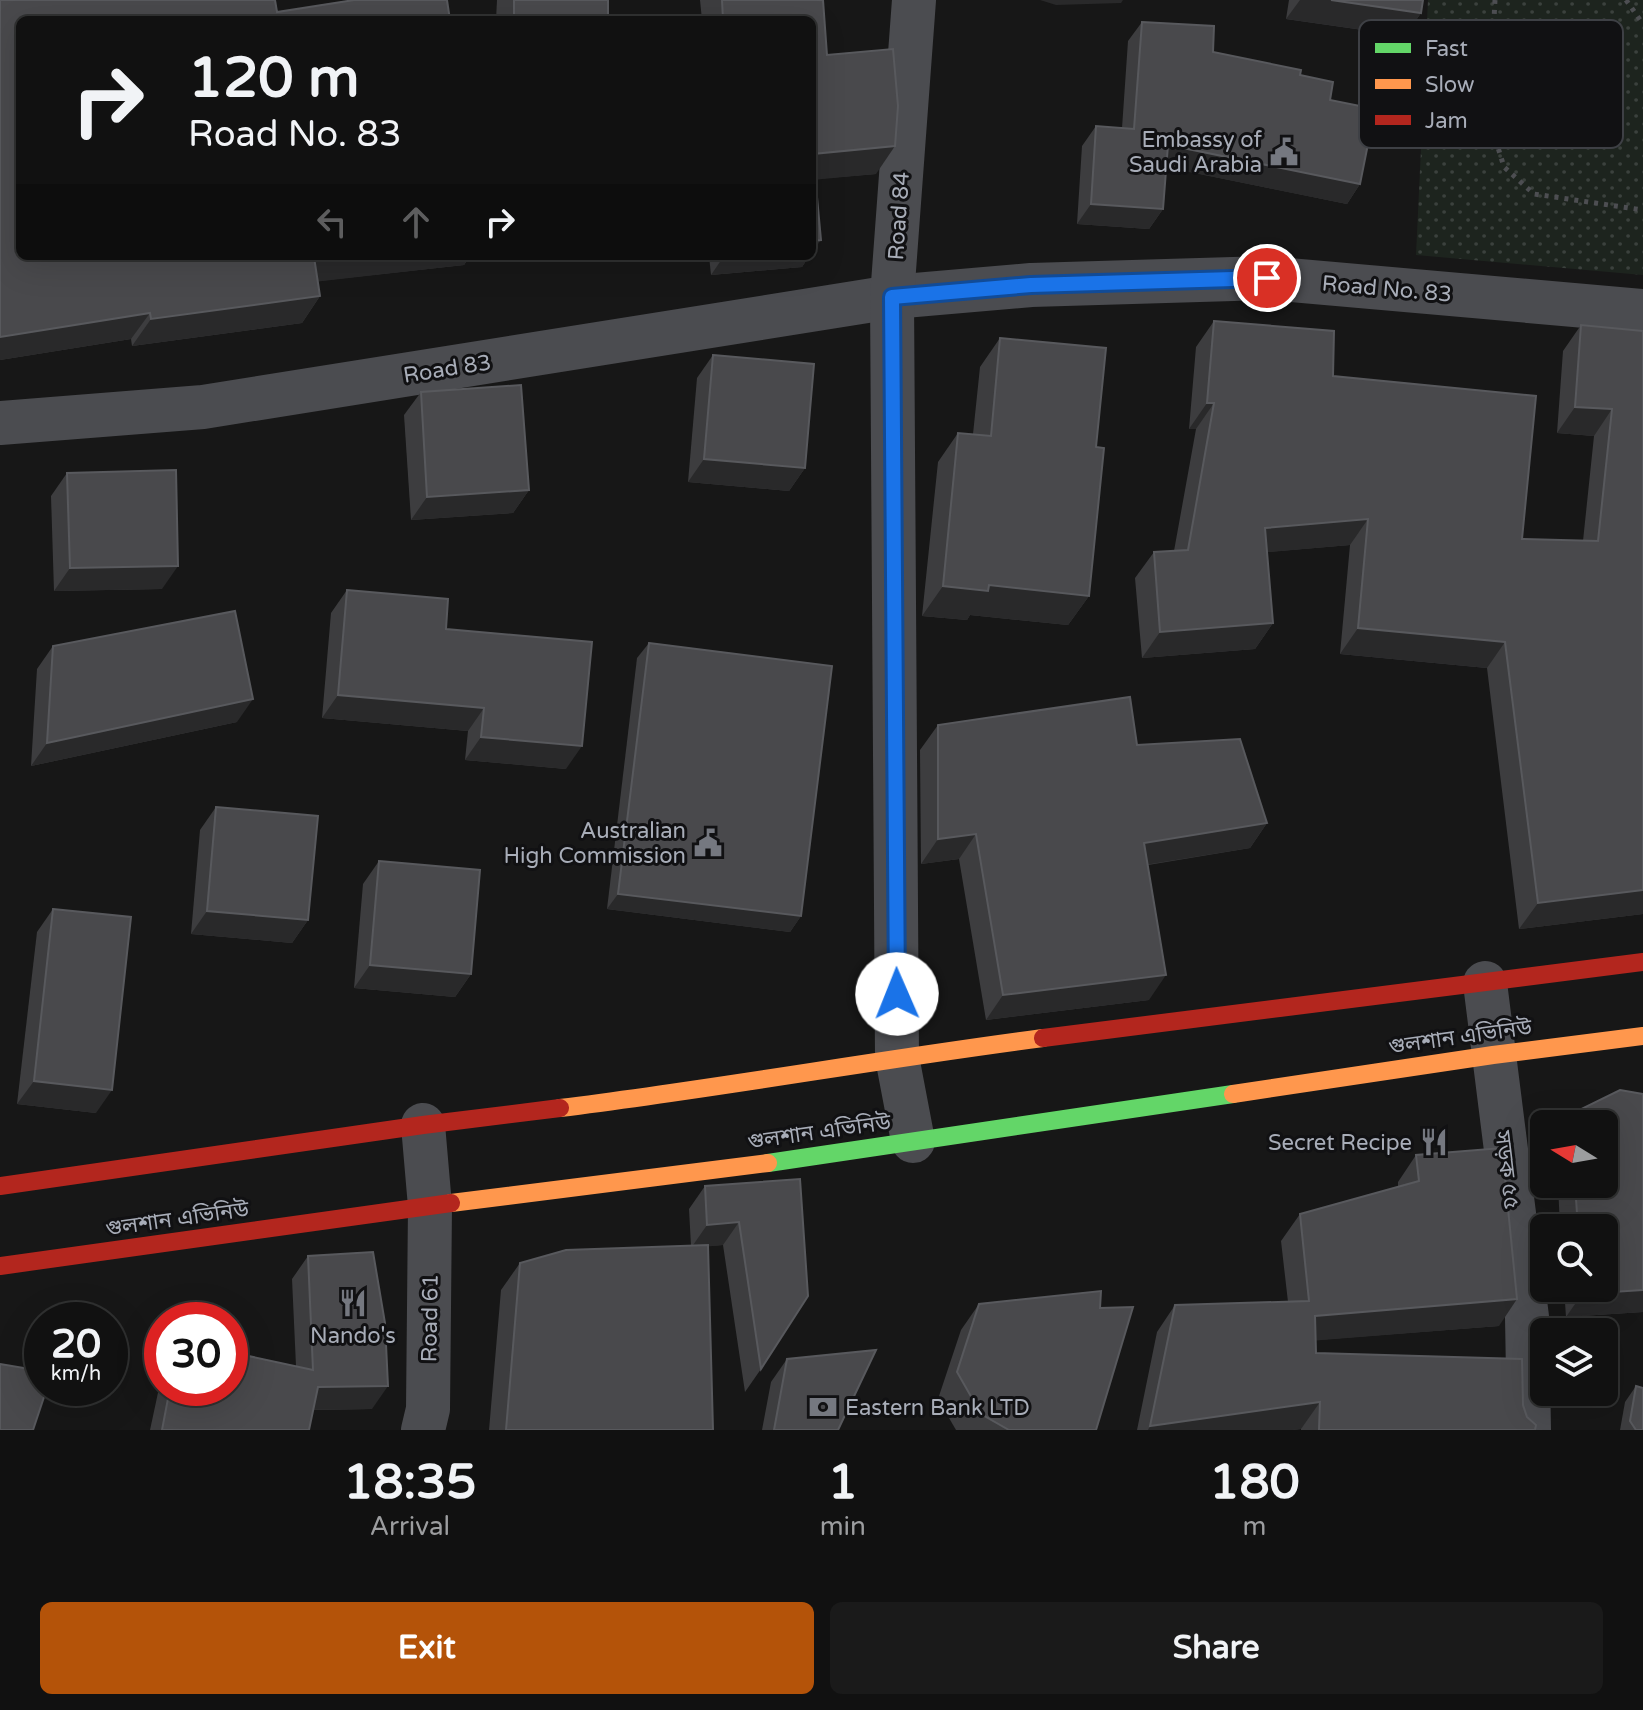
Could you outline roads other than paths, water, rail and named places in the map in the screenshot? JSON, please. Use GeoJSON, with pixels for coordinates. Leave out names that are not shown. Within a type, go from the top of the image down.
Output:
{"type":"FeatureCollection","features":[{"type":"Feature","properties":{"kind":"street","name":"Road 84"},"geometry":{"type":"LineString","coordinates":[[913,1141],[897,1057],[892,297],[914,0]]}},
{"type":"Feature","properties":{"kind":"street","name":"Road No. 83"},"geometry":{"type":"LineString","coordinates":[[892,297],[1031,285],[1267,278],[1643,311]]}},
{"type":"Feature","properties":{"kind":"street","name":"Road 83"},"geometry":{"type":"LineString","coordinates":[[0,423],[203,407],[892,297]]}},
{"type":"Feature","properties":{"kind":"street"},"geometry":{"type":"LineString","coordinates":[[0,1186],[423,1125],[660,1096],[897,1057],[1643,962]]}},
{"type":"Feature","properties":{"kind":"street","name":"সড়ক ৫৫"},"geometry":{"type":"LineString","coordinates":[[1485,983],[1527,1317],[1529,1430]]}},
{"type":"Feature","properties":{"kind":"street","name":"গুলশান এভিনিউ"},"geometry":{"type":"LineString","coordinates":[[0,1266],[430,1206],[763,1164],[1493,1055],[1643,1036]]}},
{"type":"Feature","properties":{"kind":"street","name":"Road 61"},"geometry":{"type":"LineString","coordinates":[[423,1125],[430,1206],[428,1409],[423,1430]]}},
{"type":"Feature","properties":{"kind":"place","name":"Embassy of Saudi Arabia"},"geometry":{"type":"Point","coordinates":[1284,152]}},
{"type":"Feature","properties":{"kind":"place","name":"Australian High Commission"},"geometry":{"type":"Point","coordinates":[708,843]}},
{"type":"Feature","properties":{"kind":"place","name":"Secret Recipe"},"geometry":{"type":"Point","coordinates":[1434,1142]}},
{"type":"Feature","properties":{"kind":"place","name":"Nando's"},"geometry":{"type":"Point","coordinates":[353,1303]}},
{"type":"Feature","properties":{"kind":"place","name":"Eastern Bank LTD"},"geometry":{"type":"Point","coordinates":[823,1407]}}]}
